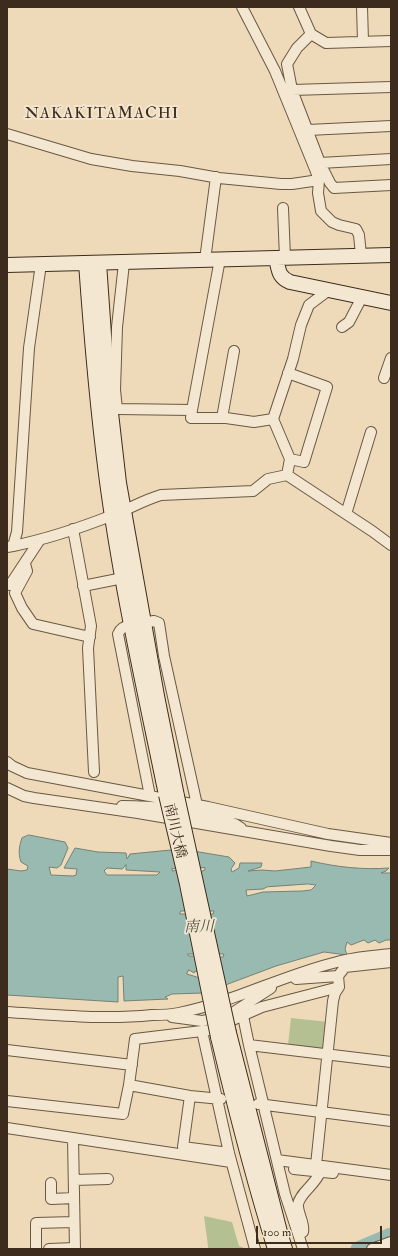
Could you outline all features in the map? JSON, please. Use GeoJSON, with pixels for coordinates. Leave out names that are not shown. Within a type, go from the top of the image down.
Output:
{"type":"FeatureCollection","features":[{"type":"Feature","properties":{"kind":"street"},"geometry":{"type":"LineString","coordinates":[[242,7],[275,71],[319,180],[318,193],[321,211],[332,222],[339,226],[356,230],[359,235],[360,256]]}},
{"type":"Feature","properties":{"kind":"street"},"geometry":{"type":"LineString","coordinates":[[299,7],[311,34],[326,43],[391,41]]}},
{"type":"Feature","properties":{"kind":"street"},"geometry":{"type":"LineString","coordinates":[[362,7],[363,42]]}},
{"type":"Feature","properties":{"kind":"street"},"geometry":{"type":"LineString","coordinates":[[311,34],[297,48],[287,64],[292,90],[320,163],[330,183],[334,188],[391,185]]}},
{"type":"Feature","properties":{"kind":"street"},"geometry":{"type":"LineString","coordinates":[[292,90],[391,87]]}},
{"type":"Feature","properties":{"kind":"street"},"geometry":{"type":"LineString","coordinates":[[308,130],[391,126]]}},
{"type":"Feature","properties":{"kind":"street"},"geometry":{"type":"LineString","coordinates":[[7,134],[91,159],[132,166],[180,171],[216,177],[292,184],[319,180]]}},
{"type":"Feature","properties":{"kind":"street"},"geometry":{"type":"LineString","coordinates":[[320,163],[391,159]]}},
{"type":"Feature","properties":{"kind":"street"},"geometry":{"type":"LineString","coordinates":[[205,260],[216,177]]}},
{"type":"Feature","properties":{"kind":"street"},"geometry":{"type":"LineString","coordinates":[[283,208],[279,274],[281,277],[290,282],[391,303]]}},
{"type":"Feature","properties":{"kind":"street"},"geometry":{"type":"LineString","coordinates":[[7,265],[391,255]]}},
{"type":"Feature","properties":{"kind":"street"},"geometry":{"type":"LineString","coordinates":[[220,260],[191,418],[222,418],[254,422],[273,419]]}},
{"type":"Feature","properties":{"kind":"street"},"geometry":{"type":"LineString","coordinates":[[92,263],[111,379],[114,409],[118,513],[123,578],[137,624]]}},
{"type":"Feature","properties":{"kind":"street"},"geometry":{"type":"LineString","coordinates":[[92,263],[98,403],[106,473],[118,513],[137,624]]}},
{"type":"Feature","properties":{"kind":"street"},"geometry":{"type":"LineString","coordinates":[[111,379],[124,263]]}},
{"type":"Feature","properties":{"kind":"street"},"geometry":{"type":"LineString","coordinates":[[10,546],[17,532],[29,348],[41,264]]}},
{"type":"Feature","properties":{"kind":"street"},"geometry":{"type":"LineString","coordinates":[[287,475],[290,459],[273,419],[293,359],[301,325],[309,305],[329,290]]}},
{"type":"Feature","properties":{"kind":"street"},"geometry":{"type":"LineString","coordinates":[[342,327],[349,322],[362,297]]}},
{"type":"Feature","properties":{"kind":"street"},"geometry":{"type":"LineString","coordinates":[[222,418],[234,351]]}},
{"type":"Feature","properties":{"kind":"street"},"geometry":{"type":"LineString","coordinates":[[384,378],[391,358]]}},
{"type":"Feature","properties":{"kind":"street"},"geometry":{"type":"LineString","coordinates":[[288,373],[327,387],[304,462],[290,459]]}},
{"type":"Feature","properties":{"kind":"street"},"geometry":{"type":"LineString","coordinates":[[114,409],[192,410]]}},
{"type":"Feature","properties":{"kind":"street"},"geometry":{"type":"LineString","coordinates":[[346,514],[371,432]]}},
{"type":"Feature","properties":{"kind":"street"},"geometry":{"type":"LineString","coordinates":[[10,546],[39,540],[73,529],[118,513],[149,499],[161,496],[253,491],[268,479],[287,475],[391,545]]}},
{"type":"Feature","properties":{"kind":"street"},"geometry":{"type":"LineString","coordinates":[[73,529],[91,626],[88,648],[94,772]]}},
{"type":"Feature","properties":{"kind":"street"},"geometry":{"type":"LineString","coordinates":[[7,584],[10,585],[25,564],[39,540]]}},
{"type":"Feature","properties":{"kind":"street"},"geometry":{"type":"LineString","coordinates":[[25,564],[27,571],[15,593],[22,608],[33,624],[90,637]]}},
{"type":"Feature","properties":{"kind":"street"},"geometry":{"type":"LineString","coordinates":[[83,586],[123,578]]}},
{"type":"Feature","properties":{"kind":"street"},"geometry":{"type":"LineString","coordinates":[[150,796],[118,634],[122,627],[154,621],[159,623],[164,656],[197,805]]}},
{"type":"Feature","properties":{"kind":"street","name":"南川大橋"},"geometry":{"type":"LineString","coordinates":[[137,624],[160,712],[172,795],[224,1035],[266,1200]]}},
{"type":"Feature","properties":{"kind":"street"},"geometry":{"type":"LineString","coordinates":[[7,762],[27,774],[208,807],[328,834],[391,843]]}},
{"type":"Feature","properties":{"kind":"street"},"geometry":{"type":"LineString","coordinates":[[7,788],[24,796],[102,808],[111,806],[151,806],[197,813],[234,822],[246,831],[330,846],[360,850],[391,850]]}},
{"type":"Feature","properties":{"kind":"street"},"geometry":{"type":"LineString","coordinates":[[7,1012],[103,1017],[132,1017],[178,1013],[236,997],[286,978],[338,962],[391,954]]}},
{"type":"Feature","properties":{"kind":"street"},"geometry":{"type":"LineString","coordinates":[[298,1234],[303,1232],[304,1228],[298,1206],[299,1200],[318,1178],[322,1112],[333,1001],[335,993],[339,987],[338,976],[344,967],[391,962]]}},
{"type":"Feature","properties":{"kind":"street"},"geometry":{"type":"LineString","coordinates":[[7,1101],[123,1114],[129,1085],[135,1039],[210,1030],[241,1012],[286,978],[300,979],[338,976]]}},
{"type":"Feature","properties":{"kind":"street"},"geometry":{"type":"LineString","coordinates":[[156,1015],[202,1021],[262,1008],[339,987]]}},
{"type":"Feature","properties":{"kind":"street"},"geometry":{"type":"LineString","coordinates":[[241,1012],[260,1104],[278,1163],[285,1194],[303,1249]]}},
{"type":"Feature","properties":{"kind":"street"},"geometry":{"type":"LineString","coordinates":[[202,1031],[219,1099],[230,1158],[255,1249]]}},
{"type":"Feature","properties":{"kind":"street"},"geometry":{"type":"LineString","coordinates":[[249,1045],[391,1062]]}},
{"type":"Feature","properties":{"kind":"street"},"geometry":{"type":"LineString","coordinates":[[7,1050],[132,1065]]}},
{"type":"Feature","properties":{"kind":"street"},"geometry":{"type":"LineString","coordinates":[[129,1085],[190,1096],[219,1099]]}},
{"type":"Feature","properties":{"kind":"street"},"geometry":{"type":"LineString","coordinates":[[190,1096],[183,1147],[230,1158]]}},
{"type":"Feature","properties":{"kind":"street"},"geometry":{"type":"LineString","coordinates":[[260,1104],[391,1121]]}},
{"type":"Feature","properties":{"kind":"street"},"geometry":{"type":"LineString","coordinates":[[7,1128],[230,1158]]}},
{"type":"Feature","properties":{"kind":"street"},"geometry":{"type":"LineString","coordinates":[[49,1249],[75,1248],[74,1138]]}},
{"type":"Feature","properties":{"kind":"street"},"geometry":{"type":"LineString","coordinates":[[278,1163],[391,1181]]}},
{"type":"Feature","properties":{"kind":"street"},"geometry":{"type":"LineString","coordinates":[[318,1169],[391,1175]]}},
{"type":"Feature","properties":{"kind":"street"},"geometry":{"type":"LineString","coordinates":[[74,1180],[108,1179]]}},
{"type":"Feature","properties":{"kind":"street"},"geometry":{"type":"LineString","coordinates":[[50,1182],[51,1199],[74,1198]]}},
{"type":"Feature","properties":{"kind":"street"},"geometry":{"type":"LineString","coordinates":[[244,1206],[285,1194]]}},
{"type":"Feature","properties":{"kind":"street"},"geometry":{"type":"LineString","coordinates":[[266,1200],[275,1249]]}},
{"type":"Feature","properties":{"kind":"street"},"geometry":{"type":"LineString","coordinates":[[266,1200],[285,1249]]}},
{"type":"Feature","properties":{"kind":"street"},"geometry":{"type":"LineString","coordinates":[[36,1249],[36,1223],[74,1222]]}},
{"type":"Feature","properties":{"kind":"street"},"geometry":{"type":"LineString","coordinates":[[372,1249],[391,1242]]}},
{"type":"Feature","properties":{"kind":"green space"},"geometry":{"type":"Polygon","coordinates":[[[291,1018],[329,1022],[326,1050],[288,1045],[291,1018]]]}},
{"type":"Feature","properties":{"kind":"green space"},"geometry":{"type":"Polygon","coordinates":[[[204,1216],[232,1222],[239,1246],[247,1249],[208,1249],[204,1216]]]}},
{"type":"Feature","properties":{"kind":"water","name":"南川"},"geometry":{"type":"Polygon","coordinates":[[[29,835],[65,842],[68,848],[61,865],[57,868],[49,867],[51,875],[76,875],[77,869],[64,868],[75,848],[98,852],[126,853],[127,859],[130,854],[181,849],[229,857],[235,863],[231,869],[232,872],[239,868],[240,863],[262,863],[261,867],[248,871],[275,871],[311,867],[311,861],[350,868],[389,868],[381,873],[391,873],[391,940],[386,940],[379,943],[375,940],[368,943],[364,940],[351,945],[347,942],[345,949],[347,955],[324,952],[276,966],[203,993],[172,994],[165,997],[168,999],[124,1001],[123,976],[118,977],[118,1002],[7,995],[7,869],[21,871],[27,870],[28,866],[21,862],[19,856],[22,838],[29,835]],[[126,865],[122,869],[107,868],[104,871],[107,875],[157,875],[160,872],[126,870],[126,865]],[[205,868],[172,869],[172,871],[178,870],[201,874],[205,868]],[[308,884],[267,887],[263,889],[246,890],[247,896],[263,892],[311,890],[316,885],[308,884]],[[181,911],[180,914],[213,914],[214,911],[181,911]],[[188,954],[189,956],[223,957],[224,954],[188,954]],[[189,970],[187,974],[200,978],[207,976],[195,971],[194,973],[189,970]]]}},
{"type":"Feature","properties":{"kind":"waterway"},"geometry":{"type":"LineString","coordinates":[[358,1249],[391,1235]]}},
{"type":"Feature","properties":{"kind":"district","name":"NAKAKITAMACHI"},"geometry":{"type":"Point","coordinates":[102,115]}}]}
